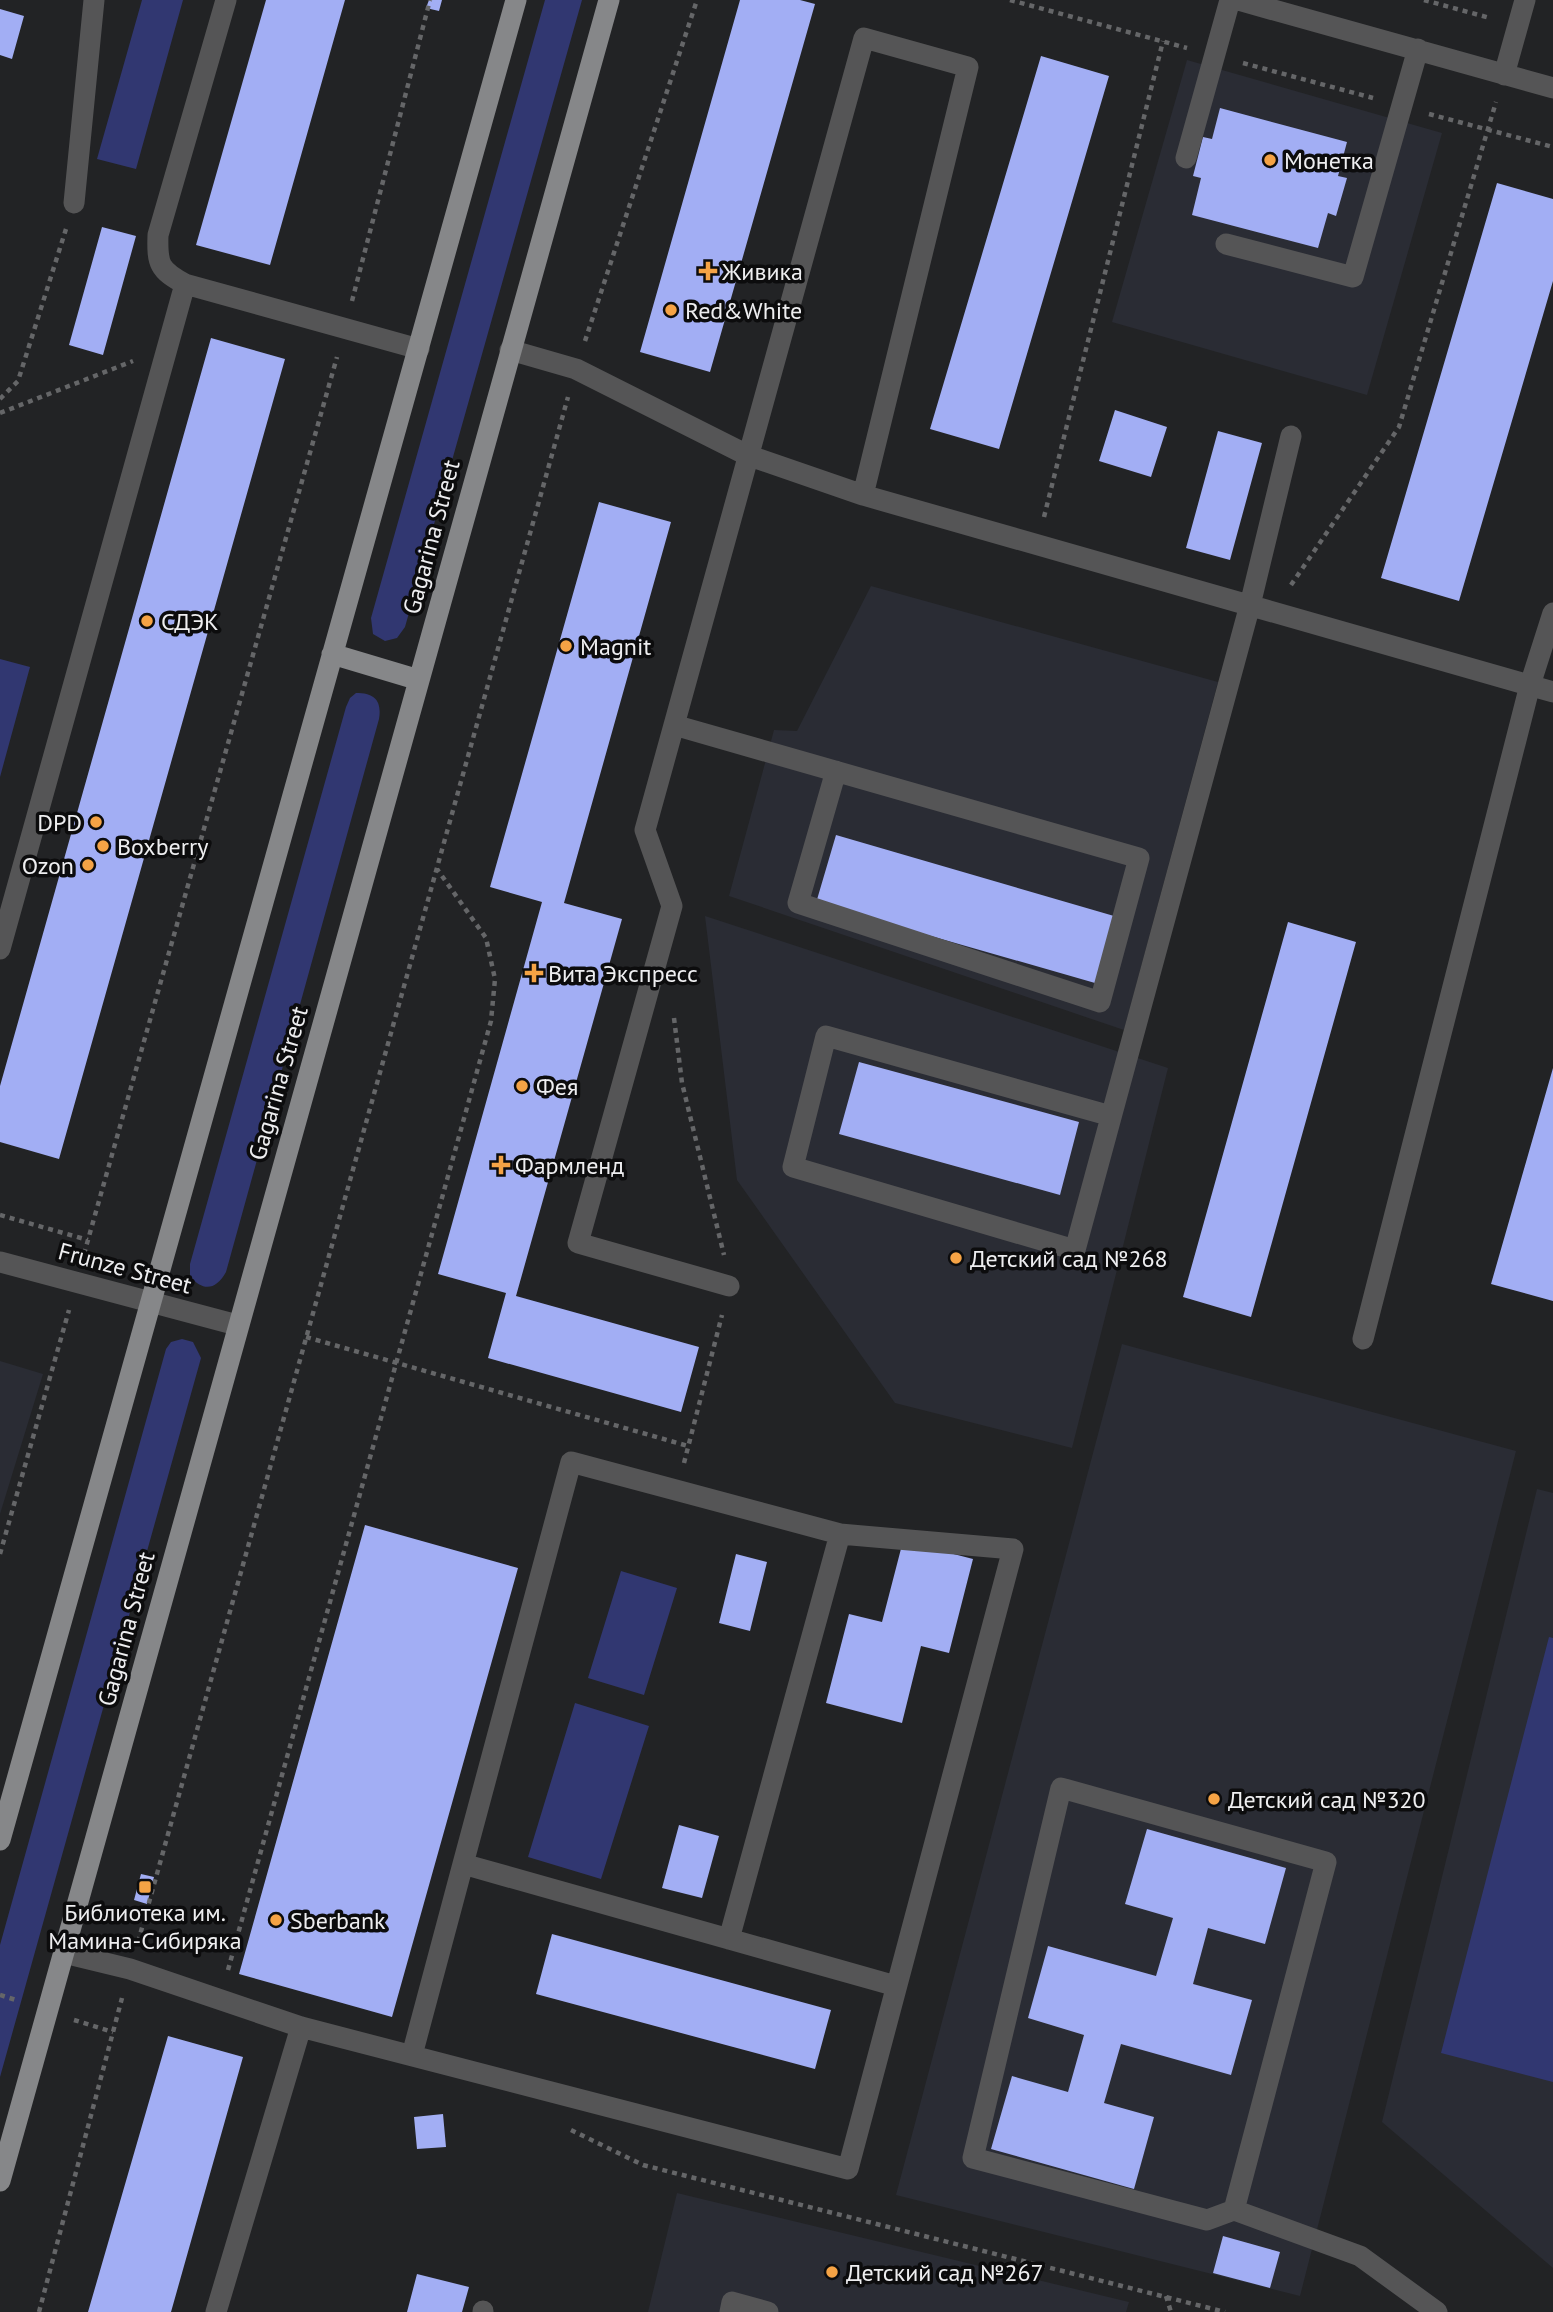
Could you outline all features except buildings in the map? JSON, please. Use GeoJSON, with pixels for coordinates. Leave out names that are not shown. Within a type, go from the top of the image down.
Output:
{"type":"FeatureCollection","features":[{"type":"Feature","properties":{"kind":"main road"},"geometry":{"type":"LineString","coordinates":[[0,1840],[516,0]]}},
{"type":"Feature","properties":{"kind":"main road","name":"Gagarina Street"},"geometry":{"type":"LineString","coordinates":[[0,2181],[609,0]]}},
{"type":"Feature","properties":{"kind":"main road"},"geometry":{"type":"LineString","coordinates":[[332,654],[419,680]]}},
{"type":"Feature","properties":{"kind":"street"},"geometry":{"type":"LineString","coordinates":[[74,203],[94,0]]}},
{"type":"Feature","properties":{"kind":"street"},"geometry":{"type":"LineString","coordinates":[[226,0],[158,236],[157,260],[168,275],[185,284],[419,349]]}},
{"type":"Feature","properties":{"kind":"street"},"geometry":{"type":"LineString","coordinates":[[1186,158],[1230,0]]}},
{"type":"Feature","properties":{"kind":"street"},"geometry":{"type":"LineString","coordinates":[[1238,0],[1553,88]]}},
{"type":"Feature","properties":{"kind":"street"},"geometry":{"type":"LineString","coordinates":[[1504,75],[1525,0]]}},
{"type":"Feature","properties":{"kind":"street"},"geometry":{"type":"LineString","coordinates":[[729,1286],[578,1243],[672,906],[645,830],[864,38],[968,67],[863,495]]}},
{"type":"Feature","properties":{"kind":"street"},"geometry":{"type":"LineString","coordinates":[[1226,244],[1353,276],[1418,49]]}},
{"type":"Feature","properties":{"kind":"street"},"geometry":{"type":"LineString","coordinates":[[0,949],[185,284]]}},
{"type":"Feature","properties":{"kind":"street"},"geometry":{"type":"LineString","coordinates":[[510,350],[576,369],[747,456],[863,495],[1553,692]]}},
{"type":"Feature","properties":{"kind":"street"},"geometry":{"type":"LineString","coordinates":[[1111,1116],[826,1036],[793,1167],[1075,1250],[1250,605],[1291,436]]}},
{"type":"Feature","properties":{"kind":"street"},"geometry":{"type":"LineString","coordinates":[[1363,1339],[1530,685],[1553,612]]}},
{"type":"Feature","properties":{"kind":"street"},"geometry":{"type":"LineString","coordinates":[[674,724],[1139,858],[1100,1002],[798,904],[836,771]]}},
{"type":"Feature","properties":{"kind":"street","name":"Frunze Street"},"geometry":{"type":"LineString","coordinates":[[0,1262],[237,1325]]}},
{"type":"Feature","properties":{"kind":"street"},"geometry":{"type":"LineString","coordinates":[[64,1953],[130,1969],[301,2027],[848,2169],[1013,1549],[839,1534],[571,1462],[412,2055]]}},
{"type":"Feature","properties":{"kind":"street"},"geometry":{"type":"LineString","coordinates":[[729,1939],[839,1534]]}},
{"type":"Feature","properties":{"kind":"street"},"geometry":{"type":"LineString","coordinates":[[1234,2210],[1326,1862],[1061,1788],[974,2158],[1206,2220],[1234,2210],[1360,2256],[1437,2312]]}},
{"type":"Feature","properties":{"kind":"street"},"geometry":{"type":"LineString","coordinates":[[463,1864],[896,1986]]}},
{"type":"Feature","properties":{"kind":"street"},"geometry":{"type":"LineString","coordinates":[[216,2312],[301,2027]]}},
{"type":"Feature","properties":{"kind":"street"},"geometry":{"type":"LineString","coordinates":[[730,2312],[732,2302],[768,2312]]}},
{"type":"Feature","properties":{"kind":"path"},"geometry":{"type":"LineString","coordinates":[[0,1554],[345,330],[430,0]]}},
{"type":"Feature","properties":{"kind":"path"},"geometry":{"type":"LineString","coordinates":[[39,2312],[130,1969],[576,369],[697,0]]}},
{"type":"Feature","properties":{"kind":"path"},"geometry":{"type":"LineString","coordinates":[[1010,0],[1553,147]]}},
{"type":"Feature","properties":{"kind":"path"},"geometry":{"type":"LineString","coordinates":[[1037,545],[1163,41]]}},
{"type":"Feature","properties":{"kind":"path"},"geometry":{"type":"LineString","coordinates":[[1273,612],[1399,426],[1504,75]]}},
{"type":"Feature","properties":{"kind":"path"},"geometry":{"type":"LineString","coordinates":[[0,398],[18,381],[74,203]]}},
{"type":"Feature","properties":{"kind":"path"},"geometry":{"type":"LineString","coordinates":[[0,413],[166,348]]}},
{"type":"Feature","properties":{"kind":"path"},"geometry":{"type":"LineString","coordinates":[[220,1999],[491,1021],[495,979],[486,938],[437,868]]}},
{"type":"Feature","properties":{"kind":"path"},"geometry":{"type":"LineString","coordinates":[[673,1016],[682,1083],[703,1176],[720,1230],[729,1286],[677,1491]]}},
{"type":"Feature","properties":{"kind":"path"},"geometry":{"type":"LineString","coordinates":[[0,1216],[88,1240]]}},
{"type":"Feature","properties":{"kind":"path"},"geometry":{"type":"LineString","coordinates":[[306,1337],[688,1446]]}},
{"type":"Feature","properties":{"kind":"path"},"geometry":{"type":"LineString","coordinates":[[558,2124],[643,2165],[1225,2312]]}},
{"type":"Feature","properties":{"kind":"path"},"geometry":{"type":"LineString","coordinates":[[1166,2295],[1171,2312]]}},
{"type":"Feature","properties":{"kind":"shaded area"},"geometry":{"type":"Polygon","coordinates":[[[142,0],[183,0],[136,169],[97,159],[142,0]]]}},
{"type":"Feature","properties":{"kind":"shaded area"},"geometry":{"type":"Polygon","coordinates":[[[545,0],[582,0],[405,627],[397,638],[385,641],[373,634],[371,618],[545,0]]]}},
{"type":"Feature","properties":{"kind":"shaded area"},"geometry":{"type":"Polygon","coordinates":[[[1187,60],[1442,133],[1367,395],[1112,322],[1187,60]]]}},
{"type":"Feature","properties":{"kind":"shaded area"},"geometry":{"type":"Polygon","coordinates":[[[871,586],[1218,682],[1124,1030],[729,896],[774,730],[797,731],[871,586]]]}},
{"type":"Feature","properties":{"kind":"shaded area"},"geometry":{"type":"Polygon","coordinates":[[[0,659],[30,667],[0,777],[0,659]]]}},
{"type":"Feature","properties":{"kind":"shaded area"},"geometry":{"type":"Polygon","coordinates":[[[356,693],[376,699],[379,719],[226,1272],[214,1285],[204,1287],[190,1276],[190,1264],[346,707],[356,693]]]}},
{"type":"Feature","properties":{"kind":"shaded area","name":"Детский сад №268"},"geometry":{"type":"Polygon","coordinates":[[[705,916],[1168,1068],[1072,1448],[895,1403],[737,1180],[705,916]]]}},
{"type":"Feature","properties":{"kind":"shaded area"},"geometry":{"type":"Polygon","coordinates":[[[182,1339],[193,1342],[201,1358],[0,2077],[0,1945],[166,1349],[171,1342],[182,1339]]]}},
{"type":"Feature","properties":{"kind":"shaded area","name":"Детский сад №320"},"geometry":{"type":"Polygon","coordinates":[[[1122,1344],[1516,1451],[1300,2296],[896,2195],[1122,1344]]]}},
{"type":"Feature","properties":{"kind":"shaded area"},"geometry":{"type":"Polygon","coordinates":[[[0,1361],[43,1374],[0,1514],[0,1361]]]}},
{"type":"Feature","properties":{"kind":"shaded area"},"geometry":{"type":"Polygon","coordinates":[[[1537,1489],[1553,1493],[1553,2268],[1382,2122],[1537,1489]]]}},
{"type":"Feature","properties":{"kind":"shaded area"},"geometry":{"type":"Polygon","coordinates":[[[621,1571],[677,1588],[644,1695],[588,1678],[621,1571]]]}},
{"type":"Feature","properties":{"kind":"shaded area"},"geometry":{"type":"Polygon","coordinates":[[[1549,1637],[1553,1638],[1553,2082],[1441,2053],[1549,1637]]]}},
{"type":"Feature","properties":{"kind":"shaded area"},"geometry":{"type":"Polygon","coordinates":[[[575,1703],[649,1726],[601,1879],[528,1857],[575,1703]]]}},
{"type":"Feature","properties":{"kind":"shaded area","name":"Детский сад №267"},"geometry":{"type":"Polygon","coordinates":[[[677,2193],[1129,2302],[1126,2312],[648,2312],[677,2193]]]}},
{"type":"Feature","properties":{"kind":"place","name":"Монетка"},"geometry":{"type":"Point","coordinates":[1270,160]}},
{"type":"Feature","properties":{"kind":"place","name":"Живика"},"geometry":{"type":"Point","coordinates":[708,271]}},
{"type":"Feature","properties":{"kind":"place","name":"Red&White"},"geometry":{"type":"Point","coordinates":[671,310]}},
{"type":"Feature","properties":{"kind":"place","name":"СДЭК"},"geometry":{"type":"Point","coordinates":[147,621]}},
{"type":"Feature","properties":{"kind":"place","name":"Magnit"},"geometry":{"type":"Point","coordinates":[566,646]}},
{"type":"Feature","properties":{"kind":"place","name":"DPD"},"geometry":{"type":"Point","coordinates":[96,822]}},
{"type":"Feature","properties":{"kind":"place","name":"Boxberry"},"geometry":{"type":"Point","coordinates":[103,846]}},
{"type":"Feature","properties":{"kind":"place","name":"Ozon"},"geometry":{"type":"Point","coordinates":[88,865]}},
{"type":"Feature","properties":{"kind":"place","name":"Вита Экспресс"},"geometry":{"type":"Point","coordinates":[534,973]}},
{"type":"Feature","properties":{"kind":"place","name":"Фея"},"geometry":{"type":"Point","coordinates":[522,1086]}},
{"type":"Feature","properties":{"kind":"place","name":"Фармленд"},"geometry":{"type":"Point","coordinates":[501,1165]}},
{"type":"Feature","properties":{"kind":"place","name":"Детский сад №268"},"geometry":{"type":"Point","coordinates":[956,1258]}},
{"type":"Feature","properties":{"kind":"place","name":"Детский сад №320"},"geometry":{"type":"Point","coordinates":[1214,1799]}},
{"type":"Feature","properties":{"kind":"place","name":"Библиотека им. Мамина-Сибиряка"},"geometry":{"type":"Point","coordinates":[145,1887]}},
{"type":"Feature","properties":{"kind":"place","name":"Sberbank"},"geometry":{"type":"Point","coordinates":[276,1920]}},
{"type":"Feature","properties":{"kind":"place","name":"Детский сад №267"},"geometry":{"type":"Point","coordinates":[832,2272]}}]}
